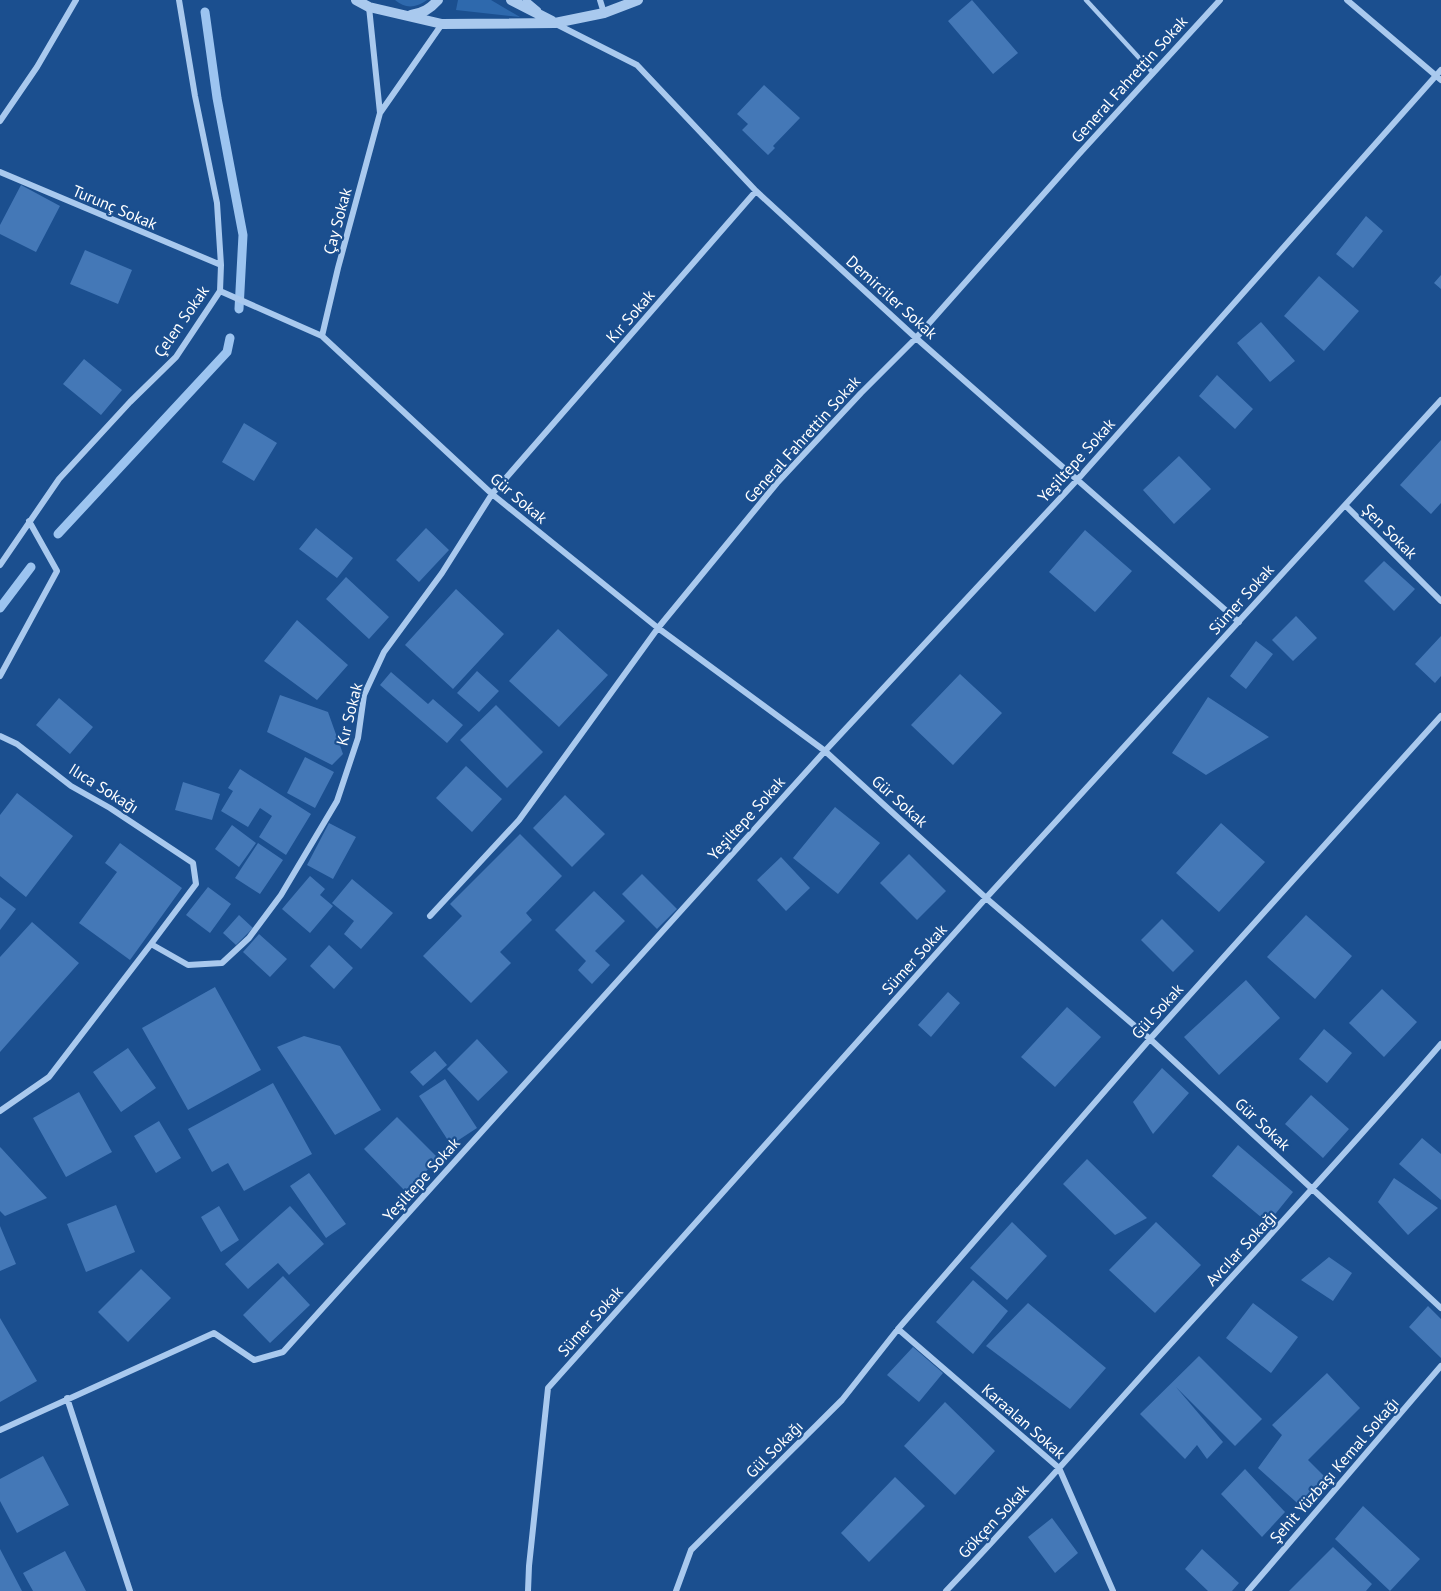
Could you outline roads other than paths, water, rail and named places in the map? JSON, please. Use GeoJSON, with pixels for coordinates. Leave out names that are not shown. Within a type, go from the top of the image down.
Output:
{"type":"FeatureCollection","features":[{"type":"Feature","properties":{"kind":"street"},"geometry":{"type":"LineString","coordinates":[[0,121],[37,67],[76,0]]}},
{"type":"Feature","properties":{"kind":"street","name":"Çelen Sokak"},"geometry":{"type":"LineString","coordinates":[[0,565],[59,479],[130,402],[176,357],[220,291],[218,203],[195,96],[179,0]]}},
{"type":"Feature","properties":{"kind":"street"},"geometry":{"type":"LineString","coordinates":[[356,0],[369,7],[442,24],[555,23],[604,13],[638,0]]}},
{"type":"Feature","properties":{"kind":"street"},"geometry":{"type":"LineString","coordinates":[[383,0],[391,9],[406,16],[422,13],[438,0]]}},
{"type":"Feature","properties":{"kind":"street"},"geometry":{"type":"LineString","coordinates":[[511,0],[555,23]]}},
{"type":"Feature","properties":{"kind":"street","name":"Demirciler Sokak"},"geometry":{"type":"LineString","coordinates":[[526,0],[555,23],[637,65],[756,191],[916,338],[1239,622]]}},
{"type":"Feature","properties":{"kind":"street"},"geometry":{"type":"LineString","coordinates":[[600,0],[604,13]]}},
{"type":"Feature","properties":{"kind":"street","name":"General Fahrettin Sokak"},"geometry":{"type":"LineString","coordinates":[[430,916],[519,820],[658,628],[777,483],[916,338],[1220,0]]}},
{"type":"Feature","properties":{"kind":"street"},"geometry":{"type":"LineString","coordinates":[[1347,0],[1440,75]]}},
{"type":"Feature","properties":{"kind":"street","name":"Çay Sokak"},"geometry":{"type":"LineString","coordinates":[[369,7],[380,113]]}},
{"type":"Feature","properties":{"kind":"street","name":"Çay Sokak"},"geometry":{"type":"LineString","coordinates":[[322,336],[380,113],[442,24]]}},
{"type":"Feature","properties":{"kind":"street","name":"Yeşiltepe Sokak"},"geometry":{"type":"LineString","coordinates":[[0,1430],[214,1333],[254,1360],[283,1352],[825,751],[1078,479],[1440,75]]}},
{"type":"Feature","properties":{"kind":"street","name":"Turunç Sokak"},"geometry":{"type":"LineString","coordinates":[[0,172],[221,265]]}},
{"type":"Feature","properties":{"kind":"street","name":"Kır Sokak"},"geometry":{"type":"LineString","coordinates":[[151,944],[188,964],[222,963],[249,938],[280,896],[337,801],[358,738],[364,695],[384,652],[442,573],[492,494],[756,191]]}},
{"type":"Feature","properties":{"kind":"street","name":"Gür Sokak"},"geometry":{"type":"LineString","coordinates":[[220,291],[322,336],[492,494],[658,628],[825,751],[986,898],[1150,1039],[1441,1308]]}},
{"type":"Feature","properties":{"kind":"street","name":"Sümer Sokak"},"geometry":{"type":"LineString","coordinates":[[528,1591],[548,1388],[986,898],[1441,400]]}},
{"type":"Feature","properties":{"kind":"street","name":"Şen Sokak"},"geometry":{"type":"LineString","coordinates":[[1345,505],[1441,601]]}},
{"type":"Feature","properties":{"kind":"street"},"geometry":{"type":"LineString","coordinates":[[0,676],[57,571],[29,521]]}},
{"type":"Feature","properties":{"kind":"street","name":"Gül Sokak"},"geometry":{"type":"LineString","coordinates":[[898,1329],[1150,1039],[1441,716]]}},
{"type":"Feature","properties":{"kind":"street","name":"Ilıca Sokağı"},"geometry":{"type":"LineString","coordinates":[[0,736],[17,744],[72,786],[194,863],[196,884],[151,944]]}},
{"type":"Feature","properties":{"kind":"street"},"geometry":{"type":"LineString","coordinates":[[0,1111],[49,1077],[151,944]]}},
{"type":"Feature","properties":{"kind":"street","name":"Avcılar Sokağı"},"geometry":{"type":"LineString","coordinates":[[1059,1468],[1313,1190],[1441,1044]]}},
{"type":"Feature","properties":{"kind":"street","name":"Karaalan Sokak"},"geometry":{"type":"LineString","coordinates":[[898,1329],[1059,1468],[1113,1591]]}},
{"type":"Feature","properties":{"kind":"street","name":"Gül Sokağı"},"geometry":{"type":"LineString","coordinates":[[676,1591],[691,1550],[842,1400],[898,1329]]}},
{"type":"Feature","properties":{"kind":"street","name":"Şehit Yüzbaşı Kemal Sokağı"},"geometry":{"type":"LineString","coordinates":[[1248,1591],[1441,1366]]}},
{"type":"Feature","properties":{"kind":"street"},"geometry":{"type":"LineString","coordinates":[[67,1398],[130,1591]]}},
{"type":"Feature","properties":{"kind":"street","name":"Gökçen Sokak"},"geometry":{"type":"LineString","coordinates":[[946,1591],[1010,1524],[1059,1468]]}},
{"type":"Feature","properties":{"kind":"lane"},"geometry":{"type":"LineString","coordinates":[[1086,0],[1153,73]]}},
{"type":"Feature","properties":{"kind":"waterway"},"geometry":{"type":"LineString","coordinates":[[205,12],[217,98],[243,235],[239,309]]}},
{"type":"Feature","properties":{"kind":"waterway"},"geometry":{"type":"LineString","coordinates":[[58,534],[227,352],[230,338]]}},
{"type":"Feature","properties":{"kind":"waterway"},"geometry":{"type":"LineString","coordinates":[[0,608],[31,567]]}}]}
